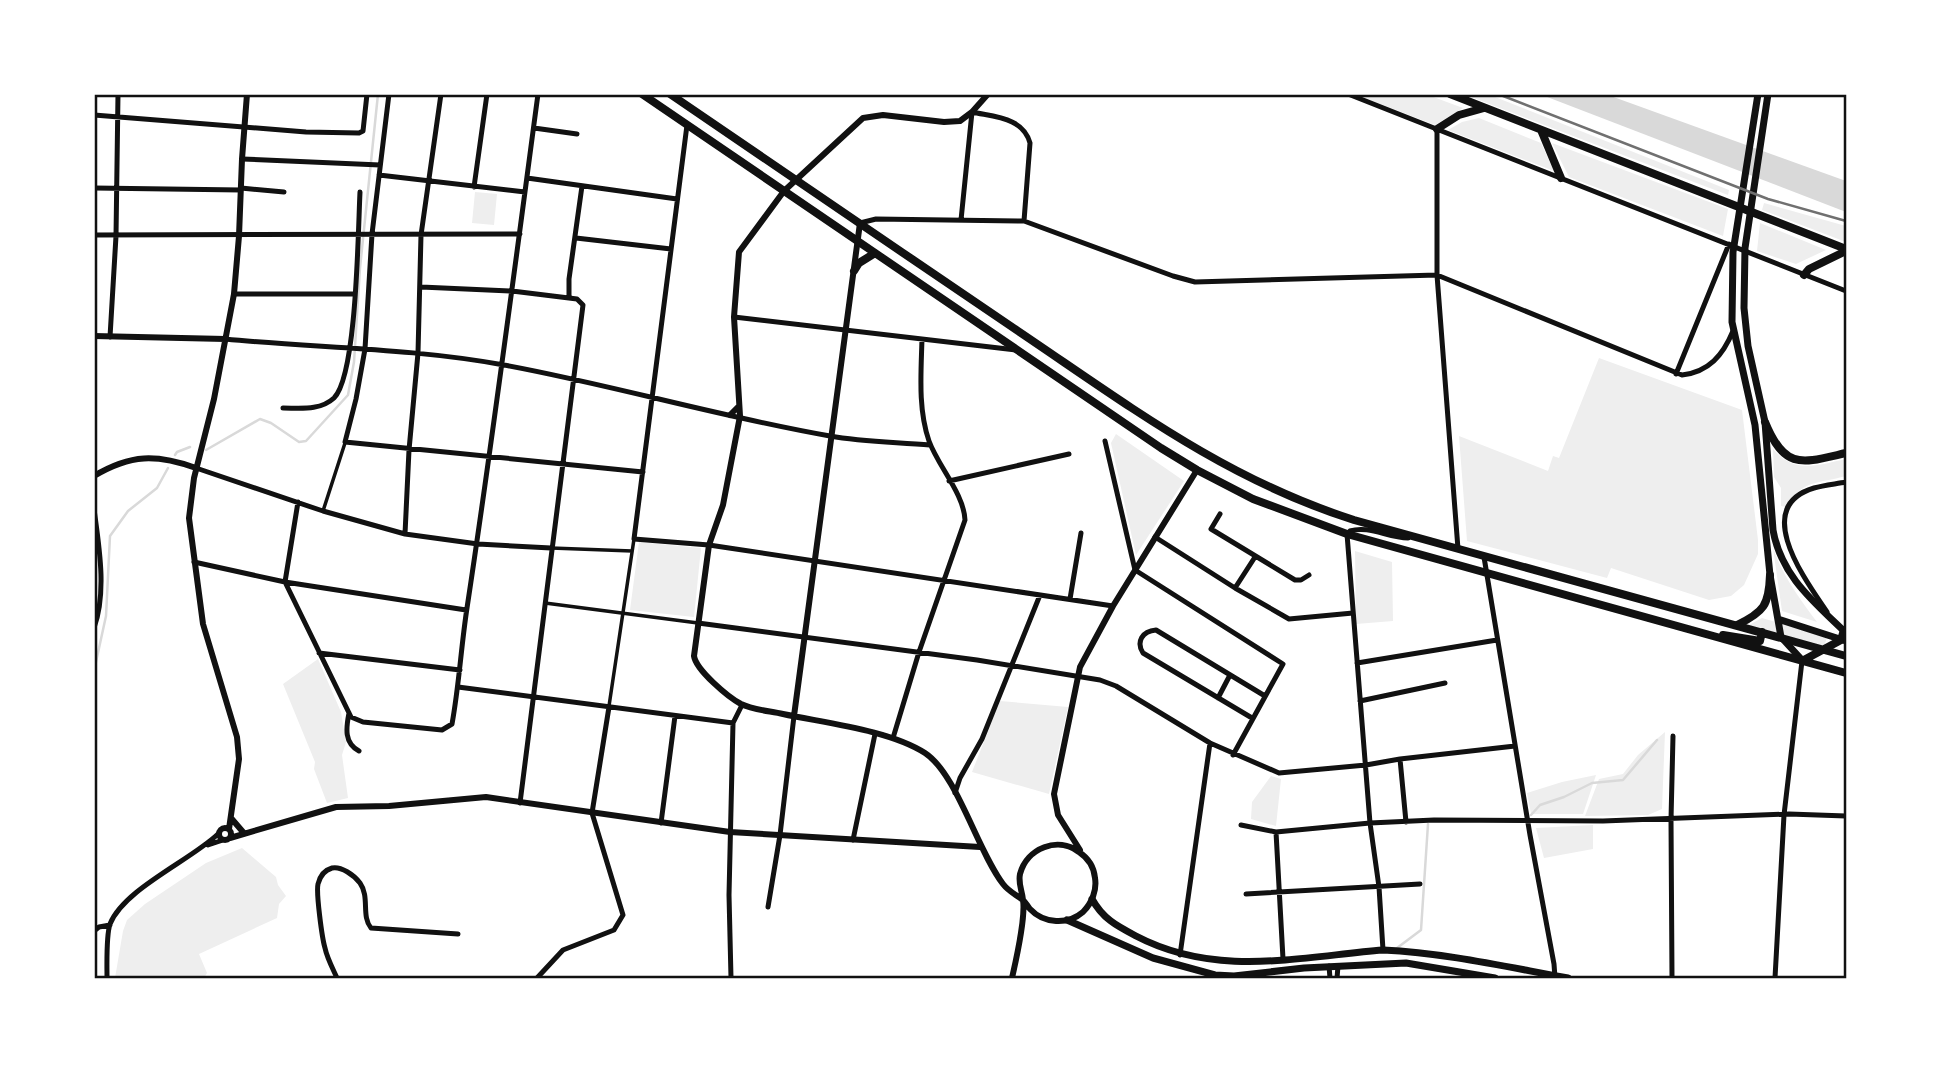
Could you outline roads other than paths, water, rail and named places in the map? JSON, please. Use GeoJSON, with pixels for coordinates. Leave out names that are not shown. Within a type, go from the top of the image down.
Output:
{"type":"FeatureCollection","features":[{"type":"Feature","properties":{"kind":"main road"},"geometry":{"type":"LineString","coordinates":[[642,94],[1017,351],[1197,470],[1273,508],[1347,534],[1846,673]]}},
{"type":"Feature","properties":{"kind":"main road"},"geometry":{"type":"LineString","coordinates":[[670,94],[1159,426],[1222,465],[1273,491],[1306,504],[1458,550],[1846,656]]}},
{"type":"Feature","properties":{"kind":"main road"},"geometry":{"type":"LineString","coordinates":[[1450,94],[1846,250]]}},
{"type":"Feature","properties":{"kind":"main road"},"geometry":{"type":"LineString","coordinates":[[1758,94],[1733,252],[1731,311],[1733,331],[1755,425],[1777,619],[1781,637],[1802,661]]}},
{"type":"Feature","properties":{"kind":"main road"},"geometry":{"type":"LineString","coordinates":[[1768,94],[1745,248],[1744,308],[1748,346],[1765,422],[1776,545],[1794,581],[1831,618],[1844,636]]}},
{"type":"Feature","properties":{"kind":"main road"},"geometry":{"type":"LineString","coordinates":[[1437,129],[1460,115],[1484,108]]}},
{"type":"Feature","properties":{"kind":"main road"},"geometry":{"type":"LineString","coordinates":[[1541,130],[1561,178]]}},
{"type":"Feature","properties":{"kind":"main road"},"geometry":{"type":"LineString","coordinates":[[1804,275],[1809,269],[1846,250]]}},
{"type":"Feature","properties":{"kind":"main road"},"geometry":{"type":"LineString","coordinates":[[854,271],[859,263],[875,253]]}},
{"type":"Feature","properties":{"kind":"main road"},"geometry":{"type":"LineString","coordinates":[[1765,422],[1779,450],[1791,458],[1811,461],[1846,453]]}},
{"type":"Feature","properties":{"kind":"main road"},"geometry":{"type":"LineString","coordinates":[[1737,625],[1758,614],[1765,606],[1769,595],[1770,575]]}},
{"type":"Feature","properties":{"kind":"main road"},"geometry":{"type":"LineString","coordinates":[[1777,619],[1844,636]]}},
{"type":"Feature","properties":{"kind":"main road"},"geometry":{"type":"LineString","coordinates":[[1707,634],[1758,641],[1762,632]]}},
{"type":"Feature","properties":{"kind":"main road"},"geometry":{"type":"LineString","coordinates":[[1802,661],[1844,636]]}},
{"type":"Feature","properties":{"kind":"main road"},"geometry":{"type":"LineString","coordinates":[[1092,899],[1110,922],[1180,955],[1231,962],[1402,950],[1429,952],[1568,978]]}},
{"type":"Feature","properties":{"kind":"main road"},"geometry":{"type":"LineString","coordinates":[[1066,920],[1173,965],[1215,975],[1260,976],[1329,966],[1406,963],[1495,978]]}},
{"type":"Feature","properties":{"kind":"street"},"geometry":{"type":"LineString","coordinates":[[110,337],[116,236],[118,94]]}},
{"type":"Feature","properties":{"kind":"street"},"geometry":{"type":"LineString","coordinates":[[225,833],[239,759],[237,737],[203,624],[189,518],[196,468],[234,295],[247,94]]}},
{"type":"Feature","properties":{"kind":"street"},"geometry":{"type":"LineString","coordinates":[[94,115],[306,132],[363,131],[367,94]]}},
{"type":"Feature","properties":{"kind":"street"},"geometry":{"type":"LineString","coordinates":[[323,511],[356,399],[363,349],[370,234],[379,175],[377,165],[389,94]]}},
{"type":"Feature","properties":{"kind":"street"},"geometry":{"type":"LineString","coordinates":[[405,534],[418,353],[421,235],[441,94]]}},
{"type":"Feature","properties":{"kind":"street"},"geometry":{"type":"LineString","coordinates":[[474,187],[487,94]]}},
{"type":"Feature","properties":{"kind":"street"},"geometry":{"type":"LineString","coordinates":[[298,502],[285,582],[351,716],[363,722],[442,730],[452,724],[466,610],[491,458],[538,94]]}},
{"type":"Feature","properties":{"kind":"street"},"geometry":{"type":"LineString","coordinates":[[988,94],[960,121],[883,115],[869,116],[854,125],[784,191],[739,252],[734,317],[740,416],[733,465],[709,545],[695,662],[742,705],[892,738],[932,758],[948,777],[981,847],[1003,884],[1024,900]]}},
{"type":"Feature","properties":{"kind":"street"},"geometry":{"type":"LineString","coordinates":[[1348,94],[1846,291]]}},
{"type":"Feature","properties":{"kind":"street"},"geometry":{"type":"LineString","coordinates":[[972,112],[1012,121],[1024,130],[1030,143],[1024,221]]}},
{"type":"Feature","properties":{"kind":"street"},"geometry":{"type":"LineString","coordinates":[[961,220],[972,112]]}},
{"type":"Feature","properties":{"kind":"street"},"geometry":{"type":"LineString","coordinates":[[537,978],[563,950],[614,930],[623,915],[592,813],[634,539],[687,125]]}},
{"type":"Feature","properties":{"kind":"street"},"geometry":{"type":"LineString","coordinates":[[534,128],[577,134]]}},
{"type":"Feature","properties":{"kind":"street"},"geometry":{"type":"LineString","coordinates":[[1437,129],[1437,275],[1458,550]]}},
{"type":"Feature","properties":{"kind":"street"},"geometry":{"type":"LineString","coordinates":[[242,159],[377,165]]}},
{"type":"Feature","properties":{"kind":"street"},"geometry":{"type":"LineString","coordinates":[[379,175],[525,192]]}},
{"type":"Feature","properties":{"kind":"street"},"geometry":{"type":"LineString","coordinates":[[527,178],[677,200]]}},
{"type":"Feature","properties":{"kind":"street"},"geometry":{"type":"LineString","coordinates":[[569,298],[569,279],[582,186]]}},
{"type":"Feature","properties":{"kind":"street"},"geometry":{"type":"LineString","coordinates":[[94,188],[284,192]]}},
{"type":"Feature","properties":{"kind":"street"},"geometry":{"type":"LineString","coordinates":[[282,408],[321,407],[332,400],[343,381],[351,348],[359,234],[359,192]]}},
{"type":"Feature","properties":{"kind":"street"},"geometry":{"type":"LineString","coordinates":[[768,907],[780,835],[860,223],[876,219],[1024,221],[1195,282],[1437,275],[1676,374],[1687,375],[1708,367],[1724,351],[1733,331]]}},
{"type":"Feature","properties":{"kind":"street"},"geometry":{"type":"LineString","coordinates":[[94,235],[520,234]]}},
{"type":"Feature","properties":{"kind":"street"},"geometry":{"type":"LineString","coordinates":[[576,238],[671,249]]}},
{"type":"Feature","properties":{"kind":"street"},"geometry":{"type":"LineString","coordinates":[[1676,374],[1729,244]]}},
{"type":"Feature","properties":{"kind":"street"},"geometry":{"type":"LineString","coordinates":[[421,287],[512,291],[569,298],[583,305],[520,803]]}},
{"type":"Feature","properties":{"kind":"street"},"geometry":{"type":"LineString","coordinates":[[234,295],[355,294]]}},
{"type":"Feature","properties":{"kind":"street"},"geometry":{"type":"LineString","coordinates":[[734,317],[1017,351]]}},
{"type":"Feature","properties":{"kind":"street"},"geometry":{"type":"LineString","coordinates":[[94,337],[225,339],[418,353],[502,365],[572,379],[832,436],[930,445]]}},
{"type":"Feature","properties":{"kind":"street"},"geometry":{"type":"LineString","coordinates":[[892,738],[965,520],[965,513],[930,445],[921,410],[922,339]]}},
{"type":"Feature","properties":{"kind":"street"},"geometry":{"type":"LineString","coordinates":[[730,415],[739,405]]}},
{"type":"Feature","properties":{"kind":"street"},"geometry":{"type":"LineString","coordinates":[[345,442],[643,472]]}},
{"type":"Feature","properties":{"kind":"street"},"geometry":{"type":"LineString","coordinates":[[1105,442],[1135,570],[1283,664],[1233,755]]}},
{"type":"Feature","properties":{"kind":"street"},"geometry":{"type":"LineString","coordinates":[[949,481],[1069,454]]}},
{"type":"Feature","properties":{"kind":"street"},"geometry":{"type":"LineString","coordinates":[[94,477],[138,457],[180,462],[323,511],[405,534],[478,544],[632,551]]}},
{"type":"Feature","properties":{"kind":"street"},"geometry":{"type":"LineString","coordinates":[[1083,854],[1066,845],[1056,845],[1038,850],[1030,856],[1021,872],[1020,891],[1029,909],[1046,920],[1066,920],[1082,913],[1092,899],[1096,880],[1089,862],[1058,815],[1054,794],[1080,667],[1113,606],[1197,470]]}},
{"type":"Feature","properties":{"kind":"street"},"geometry":{"type":"LineString","coordinates":[[1831,618],[1795,565],[1789,550],[1785,516],[1793,501],[1813,488],[1846,482]]}},
{"type":"Feature","properties":{"kind":"street"},"geometry":{"type":"LineString","coordinates":[[94,509],[99,548],[100,605],[94,628]]}},
{"type":"Feature","properties":{"kind":"street"},"geometry":{"type":"LineString","coordinates":[[1220,514],[1211,529],[1295,580],[1309,575]]}},
{"type":"Feature","properties":{"kind":"street"},"geometry":{"type":"LineString","coordinates":[[1386,950],[1370,823],[1347,534],[1359,529],[1398,538],[1415,537]]}},
{"type":"Feature","properties":{"kind":"street"},"geometry":{"type":"LineString","coordinates":[[1070,599],[1081,533]]}},
{"type":"Feature","properties":{"kind":"street"},"geometry":{"type":"LineString","coordinates":[[1156,537],[1289,619],[1353,613]]}},
{"type":"Feature","properties":{"kind":"street"},"geometry":{"type":"LineString","coordinates":[[634,539],[709,545],[1113,606]]}},
{"type":"Feature","properties":{"kind":"street"},"geometry":{"type":"LineString","coordinates":[[1235,588],[1255,557]]}},
{"type":"Feature","properties":{"kind":"street"},"geometry":{"type":"LineString","coordinates":[[1484,557],[1555,977]]}},
{"type":"Feature","properties":{"kind":"street"},"geometry":{"type":"LineString","coordinates":[[194,562],[285,582],[466,610]]}},
{"type":"Feature","properties":{"kind":"street"},"geometry":{"type":"LineString","coordinates":[[955,793],[960,778],[982,739],[1040,595]]}},
{"type":"Feature","properties":{"kind":"street"},"geometry":{"type":"LineString","coordinates":[[545,603],[919,652],[1078,677],[1116,686],[1210,744],[1279,773],[1515,746]]}},
{"type":"Feature","properties":{"kind":"street"},"geometry":{"type":"LineString","coordinates":[[1252,718],[1143,653],[1140,649],[1141,638],[1151,630],[1156,630],[1265,696]]}},
{"type":"Feature","properties":{"kind":"street"},"geometry":{"type":"LineString","coordinates":[[1357,663],[1497,639]]}},
{"type":"Feature","properties":{"kind":"street"},"geometry":{"type":"LineString","coordinates":[[319,653],[460,670]]}},
{"type":"Feature","properties":{"kind":"street"},"geometry":{"type":"LineString","coordinates":[[1775,978],[1784,815],[1802,661]]}},
{"type":"Feature","properties":{"kind":"street"},"geometry":{"type":"LineString","coordinates":[[1218,698],[1230,675]]}},
{"type":"Feature","properties":{"kind":"street"},"geometry":{"type":"LineString","coordinates":[[1360,701],[1445,684]]}},
{"type":"Feature","properties":{"kind":"street"},"geometry":{"type":"LineString","coordinates":[[458,687],[733,723]]}},
{"type":"Feature","properties":{"kind":"street"},"geometry":{"type":"LineString","coordinates":[[731,978],[729,895],[733,723],[742,705]]}},
{"type":"Feature","properties":{"kind":"street"},"geometry":{"type":"LineString","coordinates":[[351,716],[347,732],[349,741],[359,751]]}},
{"type":"Feature","properties":{"kind":"street"},"geometry":{"type":"LineString","coordinates":[[661,823],[675,716]]}},
{"type":"Feature","properties":{"kind":"street"},"geometry":{"type":"LineString","coordinates":[[853,840],[875,734]]}},
{"type":"Feature","properties":{"kind":"street"},"geometry":{"type":"LineString","coordinates":[[1672,978],[1673,736]]}},
{"type":"Feature","properties":{"kind":"street"},"geometry":{"type":"LineString","coordinates":[[1180,955],[1210,744]]}},
{"type":"Feature","properties":{"kind":"street"},"geometry":{"type":"LineString","coordinates":[[1400,759],[1406,822]]}},
{"type":"Feature","properties":{"kind":"street"},"geometry":{"type":"LineString","coordinates":[[107,978],[110,925],[128,902],[162,874],[225,833],[245,832],[336,807],[389,806],[486,797],[730,832],[981,847]]}},
{"type":"Feature","properties":{"kind":"street"},"geometry":{"type":"LineString","coordinates":[[230,813],[245,832]]}},
{"type":"Feature","properties":{"kind":"street"},"geometry":{"type":"LineString","coordinates":[[1241,825],[1276,832],[1370,823],[1846,816]]}},
{"type":"Feature","properties":{"kind":"street"},"geometry":{"type":"LineString","coordinates":[[1276,832],[1283,959]]}},
{"type":"Feature","properties":{"kind":"street"},"geometry":{"type":"LineString","coordinates":[[337,978],[325,949],[317,885],[323,873],[331,869],[339,868],[361,884],[367,900],[366,922],[371,928],[458,934]]}},
{"type":"Feature","properties":{"kind":"street"},"geometry":{"type":"LineString","coordinates":[[1246,894],[1420,884]]}},
{"type":"Feature","properties":{"kind":"street"},"geometry":{"type":"LineString","coordinates":[[1012,978],[1019,948],[1024,900]]}},
{"type":"Feature","properties":{"kind":"street"},"geometry":{"type":"LineString","coordinates":[[94,931],[110,925]]}},
{"type":"Feature","properties":{"kind":"street"},"geometry":{"type":"LineString","coordinates":[[1329,966],[1330,978]]}},
{"type":"Feature","properties":{"kind":"street"},"geometry":{"type":"LineString","coordinates":[[1337,978],[1338,966]]}},
{"type":"Feature","properties":{"kind":"waterway"},"geometry":{"type":"LineString","coordinates":[[206,450],[260,419],[271,423],[299,442],[306,441],[348,395],[354,362],[360,268],[378,94]]}},
{"type":"Feature","properties":{"kind":"waterway"},"geometry":{"type":"LineString","coordinates":[[175,455],[190,447]]}},
{"type":"Feature","properties":{"kind":"waterway"},"geometry":{"type":"LineString","coordinates":[[94,671],[106,616],[110,536],[128,511],[157,488],[168,468]]}},
{"type":"Feature","properties":{"kind":"waterway"},"geometry":{"type":"LineString","coordinates":[[1531,815],[1540,805],[1592,783],[1623,780],[1657,740]]}},
{"type":"Feature","properties":{"kind":"waterway"},"geometry":{"type":"LineString","coordinates":[[1397,948],[1421,930],[1428,824]]}},
{"type":"Feature","properties":{"kind":"railway"},"geometry":{"type":"LineString","coordinates":[[1498,94],[1768,199],[1846,221]]}}]}
